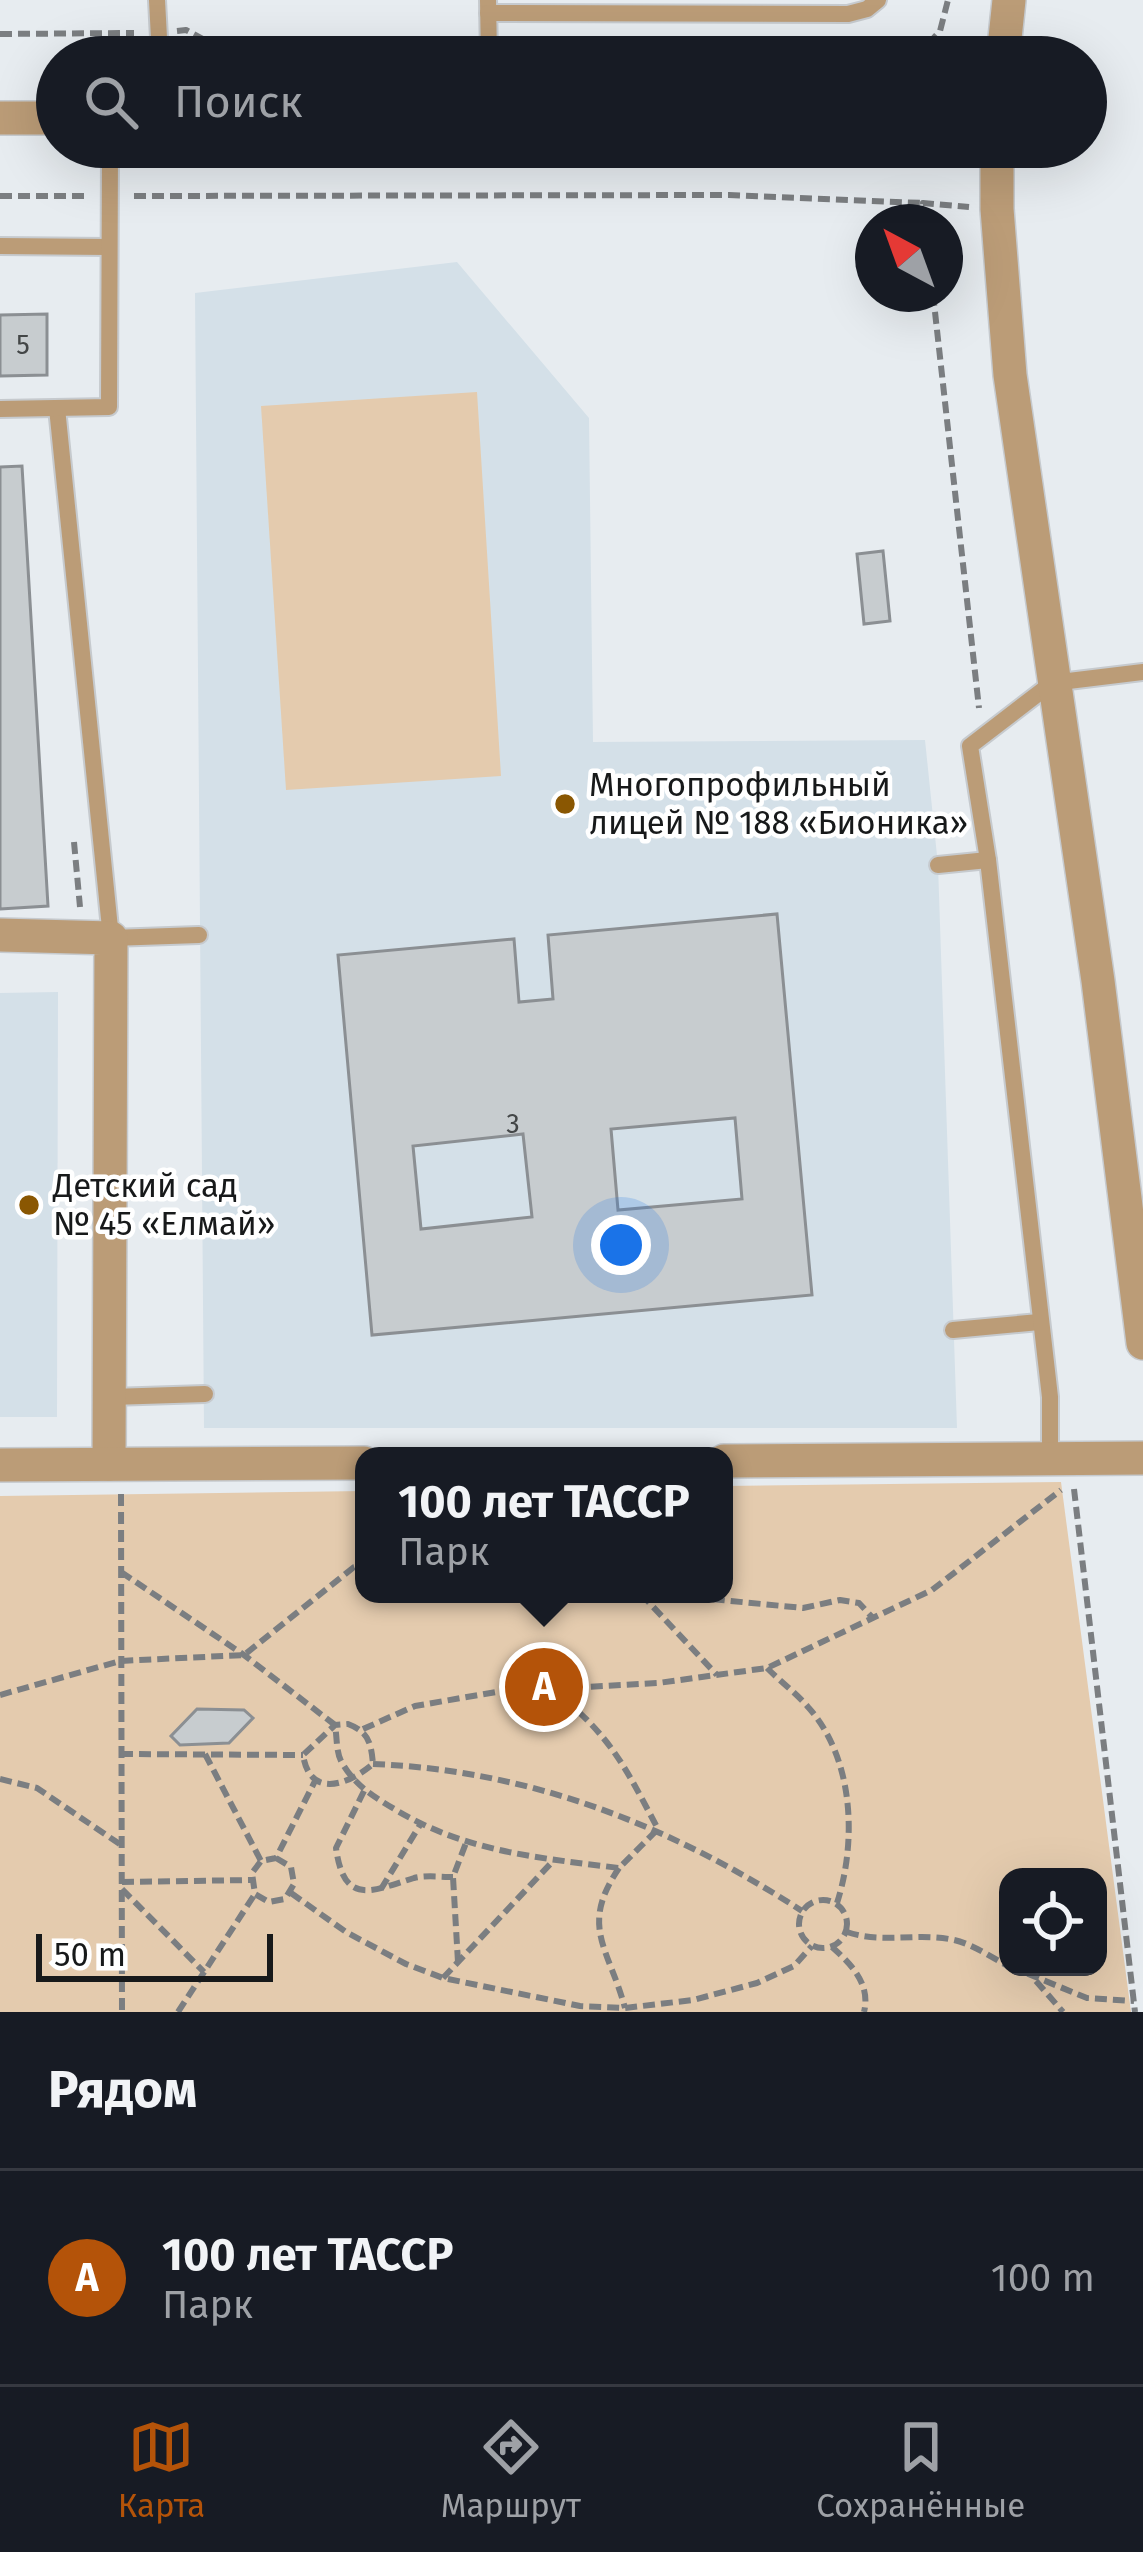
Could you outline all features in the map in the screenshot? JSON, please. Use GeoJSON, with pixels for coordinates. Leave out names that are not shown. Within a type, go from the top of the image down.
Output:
{"type":"FeatureCollection","features":[{"type":"Feature","properties":{"kind":"street"},"geometry":{"type":"LineString","coordinates":[[1005,36],[1009,0]]}},
{"type":"Feature","properties":{"kind":"street"},"geometry":{"type":"LineString","coordinates":[[0,118],[36,118]]}},
{"type":"Feature","properties":{"kind":"street"},"geometry":{"type":"LineString","coordinates":[[997,168],[1010,375],[1098,981],[1143,1343]]}},
{"type":"Feature","properties":{"kind":"street"},"geometry":{"type":"LineString","coordinates":[[0,935],[111,938],[115,1476]]}},
{"type":"Feature","properties":{"kind":"street"},"geometry":{"type":"LineString","coordinates":[[733,1461],[1143,1458]]}},
{"type":"Feature","properties":{"kind":"street"},"geometry":{"type":"LineString","coordinates":[[0,1465],[115,1476],[355,1463]]}},
{"type":"Feature","properties":{"kind":"lane"},"geometry":{"type":"LineString","coordinates":[[157,0],[159,36]]}},
{"type":"Feature","properties":{"kind":"lane"},"geometry":{"type":"LineString","coordinates":[[484,36],[488,6],[848,14],[878,0]]}},
{"type":"Feature","properties":{"kind":"lane"},"geometry":{"type":"LineString","coordinates":[[0,409],[109,407],[110,168]]}},
{"type":"Feature","properties":{"kind":"lane"},"geometry":{"type":"LineString","coordinates":[[0,246],[109,247]]}},
{"type":"Feature","properties":{"kind":"lane"},"geometry":{"type":"LineString","coordinates":[[57,408],[111,938],[199,935]]}},
{"type":"Feature","properties":{"kind":"lane"},"geometry":{"type":"LineString","coordinates":[[1050,1459],[1050,1397],[988,860],[970,746],[1052,683],[1143,672]]}},
{"type":"Feature","properties":{"kind":"lane"},"geometry":{"type":"LineString","coordinates":[[938,865],[988,860]]}},
{"type":"Feature","properties":{"kind":"lane"},"geometry":{"type":"LineString","coordinates":[[953,1330],[1039,1322]]}},
{"type":"Feature","properties":{"kind":"lane"},"geometry":{"type":"LineString","coordinates":[[111,1396],[205,1394]]}},
{"type":"Feature","properties":{"kind":"path"},"geometry":{"type":"LineString","coordinates":[[935,36],[948,0]]}},
{"type":"Feature","properties":{"kind":"path"},"geometry":{"type":"LineString","coordinates":[[0,34],[186,31],[196,36]]}},
{"type":"Feature","properties":{"kind":"path"},"geometry":{"type":"LineString","coordinates":[[0,196],[729,195],[997,209]]}},
{"type":"Feature","properties":{"kind":"path"},"geometry":{"type":"LineString","coordinates":[[115,1476],[121,1572],[122,2012]]}},
{"type":"Feature","properties":{"kind":"path"},"geometry":{"type":"LineString","coordinates":[[363,1730],[416,1706],[496,1692],[555,1691],[767,1668],[932,1590],[1073,1480],[1136,2012]]}},
{"type":"Feature","properties":{"kind":"path"},"geometry":{"type":"LineString","coordinates":[[0,1695],[121,1661],[244,1655],[355,1568]]}},
{"type":"Feature","properties":{"kind":"path"},"geometry":{"type":"LineString","coordinates":[[121,1572],[244,1655],[335,1725],[339,1758],[364,1790],[420,1825],[466,1843],[527,1858],[619,1868]]}},
{"type":"Feature","properties":{"kind":"path"},"geometry":{"type":"LineString","coordinates":[[733,1601],[803,1608],[840,1600],[859,1603],[872,1617]]}},
{"type":"Feature","properties":{"kind":"path"},"geometry":{"type":"LineString","coordinates":[[649,1603],[717,1675]]}},
{"type":"Feature","properties":{"kind":"path"},"geometry":{"type":"LineString","coordinates":[[767,1668],[811,1710],[842,1770],[849,1828],[846,1873],[837,1903]]}},
{"type":"Feature","properties":{"kind":"path"},"geometry":{"type":"LineString","coordinates":[[555,1691],[615,1748],[658,1829]]}},
{"type":"Feature","properties":{"kind":"path"},"geometry":{"type":"LineString","coordinates":[[121,1754],[303,1755],[335,1725],[348,1724],[363,1730],[371,1744],[373,1764]]}},
{"type":"Feature","properties":{"kind":"path"},"geometry":{"type":"LineString","coordinates":[[205,1754],[261,1861]]}},
{"type":"Feature","properties":{"kind":"path"},"geometry":{"type":"LineString","coordinates":[[303,1755],[305,1768],[315,1781],[328,1786],[355,1779],[373,1764],[428,1766],[584,1801],[658,1829],[802,1911]]}},
{"type":"Feature","properties":{"kind":"path"},"geometry":{"type":"LineString","coordinates":[[0,1779],[37,1788],[121,1845]]}},
{"type":"Feature","properties":{"kind":"path"},"geometry":{"type":"LineString","coordinates":[[276,1858],[315,1781]]}},
{"type":"Feature","properties":{"kind":"path"},"geometry":{"type":"LineString","coordinates":[[364,1790],[336,1848],[344,1876],[359,1890],[379,1892],[419,1876],[453,1877]]}},
{"type":"Feature","properties":{"kind":"path"},"geometry":{"type":"LineString","coordinates":[[379,1892],[420,1825]]}},
{"type":"Feature","properties":{"kind":"path"},"geometry":{"type":"LineString","coordinates":[[625,2008],[598,1927],[600,1896],[619,1868],[658,1829]]}},
{"type":"Feature","properties":{"kind":"path"},"geometry":{"type":"LineString","coordinates":[[458,1962],[453,1877],[466,1843]]}},
{"type":"Feature","properties":{"kind":"path"},"geometry":{"type":"LineString","coordinates":[[276,1858],[291,1867],[291,1893],[278,1902],[255,1894],[250,1880],[261,1861],[276,1858]]}},
{"type":"Feature","properties":{"kind":"path"},"geometry":{"type":"LineString","coordinates":[[443,1978],[554,1860]]}},
{"type":"Feature","properties":{"kind":"path"},"geometry":{"type":"LineString","coordinates":[[122,1886],[250,1880]]}},
{"type":"Feature","properties":{"kind":"path"},"geometry":{"type":"LineString","coordinates":[[122,1886],[204,1972]]}},
{"type":"Feature","properties":{"kind":"path"},"geometry":{"type":"LineString","coordinates":[[291,1893],[346,1932],[406,1964],[443,1978],[580,2006],[625,2008],[693,2000],[757,1983],[794,1966],[812,1946]]}},
{"type":"Feature","properties":{"kind":"path"},"geometry":{"type":"LineString","coordinates":[[178,2012],[255,1894]]}},
{"type":"Feature","properties":{"kind":"path"},"geometry":{"type":"LineString","coordinates":[[847,1932],[844,1911],[837,1903],[817,1900],[802,1911],[800,1931],[812,1946],[832,1947],[851,1964],[863,1984],[864,2012]]}},
{"type":"Feature","properties":{"kind":"path"},"geometry":{"type":"LineString","coordinates":[[832,1947],[847,1932]]}},
{"type":"Feature","properties":{"kind":"path"},"geometry":{"type":"LineString","coordinates":[[847,1932],[871,1940],[957,1940],[999,1961]]}},
{"type":"Feature","properties":{"kind":"path"},"geometry":{"type":"LineString","coordinates":[[1028,1976],[1087,1998],[1134,2002]]}},
{"type":"Feature","properties":{"kind":"path"},"geometry":{"type":"LineString","coordinates":[[1034,1979],[1063,2012]]}},
{"type":"Feature","properties":{"kind":"shaded area","name":"Многопрофильный лицей № 188 «Бионика»"},"geometry":{"type":"Polygon","coordinates":[[[457,262],[589,418],[593,742],[925,740],[938,865],[957,1428],[204,1428],[195,293],[457,262]]]}},
{"type":"Feature","properties":{"kind":"shaded area"},"geometry":{"type":"Polygon","coordinates":[[[477,392],[501,776],[286,790],[261,406],[477,392]]]}},
{"type":"Feature","properties":{"kind":"shaded area","name":"Детский сад № 45 «Елмай»"},"geometry":{"type":"Polygon","coordinates":[[[58,992],[57,1417],[0,1417],[0,993],[58,992]]]}},
{"type":"Feature","properties":{"kind":"shaded area"},"geometry":{"type":"Polygon","coordinates":[[[1061,1482],[1131,2012],[0,2012],[0,1496],[355,1491],[355,1603],[733,1603],[733,1486],[1061,1482]]]}},
{"type":"Feature","properties":{"kind":"building"},"geometry":{"type":"Polygon","coordinates":[[[47,314],[47,375],[0,376],[0,315],[47,314]]]}},
{"type":"Feature","properties":{"kind":"building"},"geometry":{"type":"Polygon","coordinates":[[[22,466],[48,906],[0,909],[0,467],[22,466]]]}},
{"type":"Feature","properties":{"kind":"building"},"geometry":{"type":"Polygon","coordinates":[[[883,551],[890,621],[864,624],[857,554],[883,551]]]}},
{"type":"Feature","properties":{"kind":"building"},"geometry":{"type":"Polygon","coordinates":[[[777,914],[812,1295],[372,1335],[338,955],[514,939],[519,1002],[553,999],[548,935],[777,914]],[[735,1118],[611,1129],[618,1210],[742,1199],[735,1118]],[[523,1134],[413,1146],[421,1229],[532,1217],[523,1134]]]}},
{"type":"Feature","properties":{"kind":"building"},"geometry":{"type":"Polygon","coordinates":[[[197,1709],[244,1710],[253,1718],[229,1743],[180,1745],[171,1736],[197,1709]]]}},
{"type":"Feature","properties":{"kind":"place","name":"Многопрофильный лицей № 188 «Бионика»"},"geometry":{"type":"Point","coordinates":[565,804]}},
{"type":"Feature","properties":{"kind":"place","name":"Детский сад № 45 «Елмай»"},"geometry":{"type":"Point","coordinates":[29,1205]}},
{"type":"Feature","properties":{"kind":"place","name":"100 лет ТАССР"},"geometry":{"type":"Point","coordinates":[544,1687]}}]}
